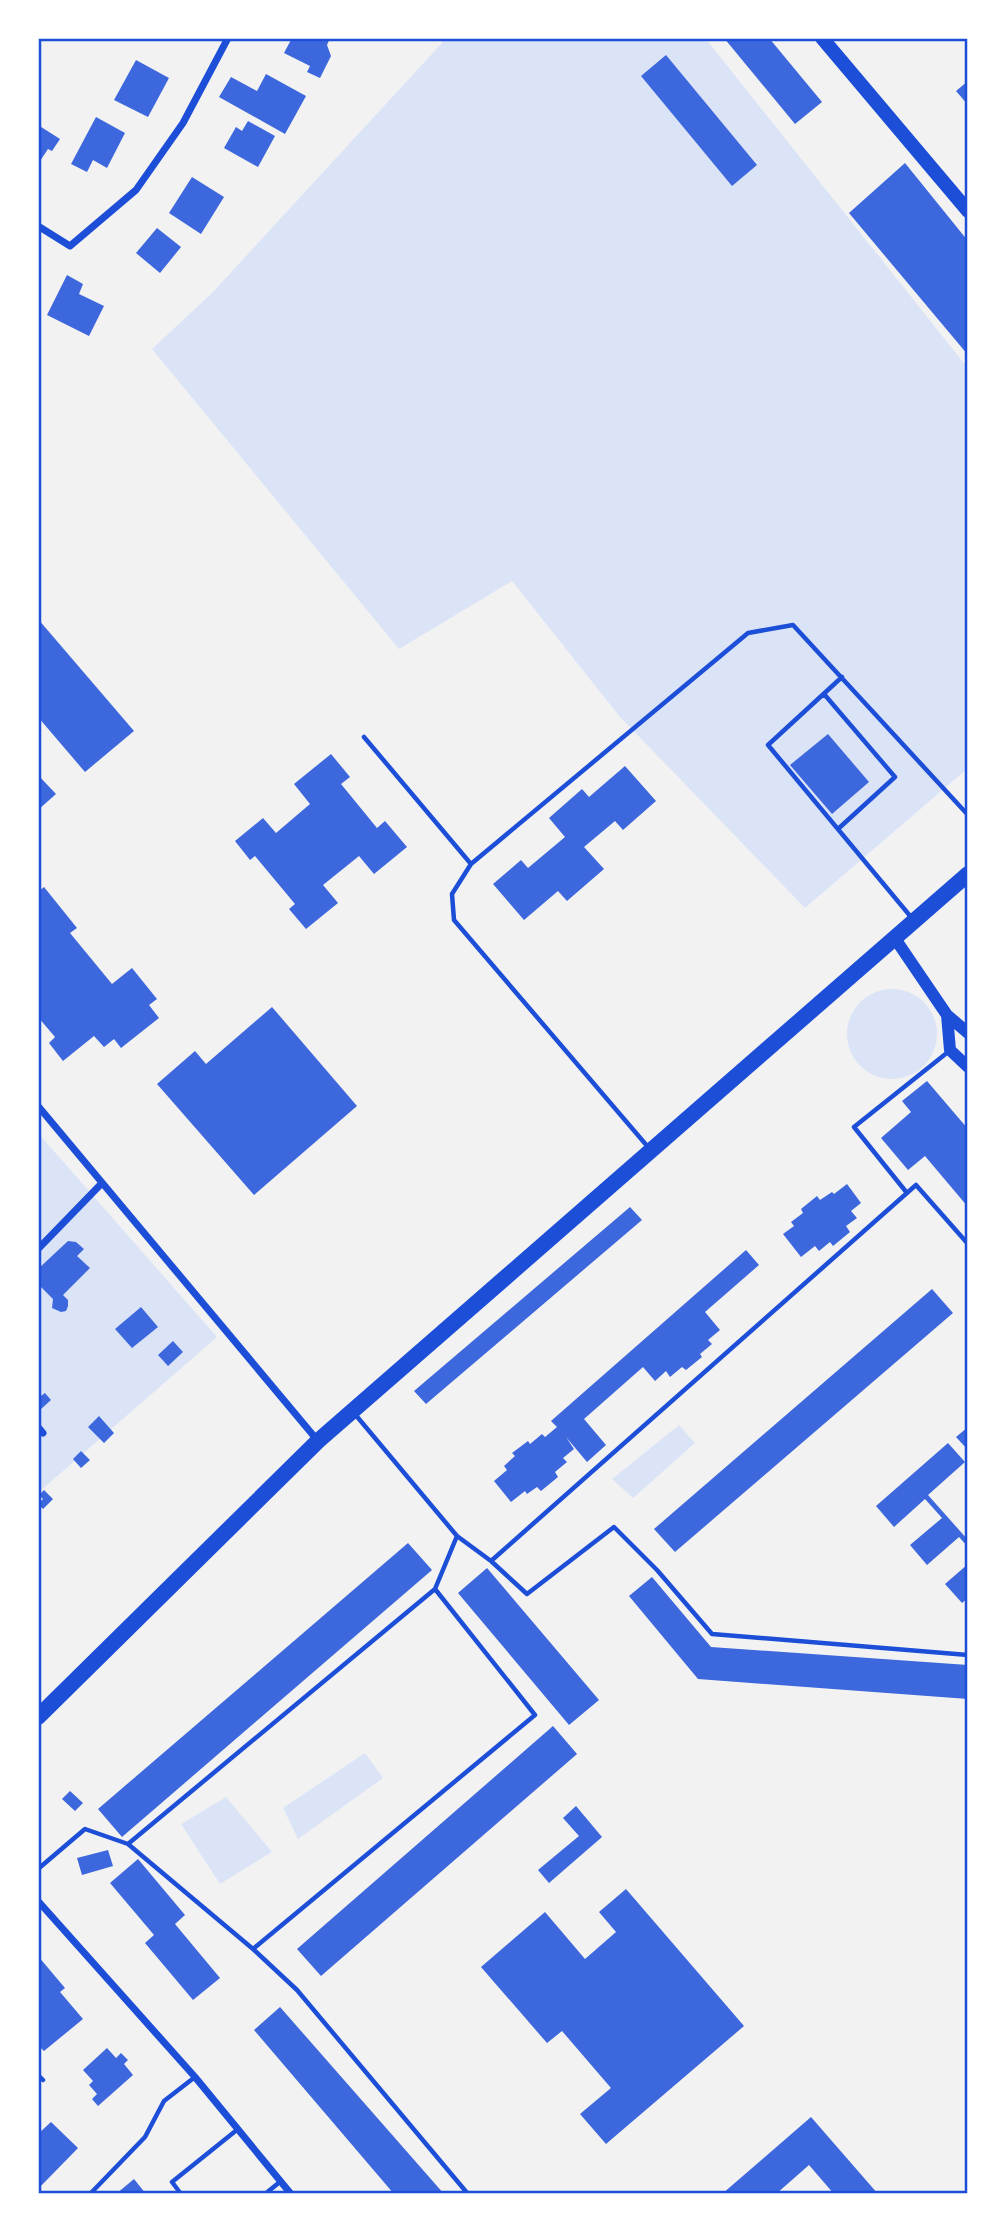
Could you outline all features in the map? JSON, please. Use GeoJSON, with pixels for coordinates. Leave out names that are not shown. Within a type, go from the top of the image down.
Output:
{"type":"FeatureCollection","features":[{"type":"Feature","properties":{"kind":"main road"},"geometry":{"type":"LineString","coordinates":[[822,38],[968,211]]}},
{"type":"Feature","properties":{"kind":"main road"},"geometry":{"type":"LineString","coordinates":[[38,1717],[352,1410],[968,874]]}},
{"type":"Feature","properties":{"kind":"street"},"geometry":{"type":"LineString","coordinates":[[38,226],[70,246],[136,190],[183,123],[228,38]]}},
{"type":"Feature","properties":{"kind":"street"},"geometry":{"type":"LineString","coordinates":[[894,937],[947,1015],[968,1033]]}},
{"type":"Feature","properties":{"kind":"street"},"geometry":{"type":"LineString","coordinates":[[947,1015],[950,1050],[968,1068]]}},
{"type":"Feature","properties":{"kind":"street"},"geometry":{"type":"LineString","coordinates":[[38,1106],[318,1441]]}},
{"type":"Feature","properties":{"kind":"street"},"geometry":{"type":"LineString","coordinates":[[38,1249],[103,1183]]}},
{"type":"Feature","properties":{"kind":"street"},"geometry":{"type":"LineString","coordinates":[[38,1901],[195,2077],[291,2193]]}},
{"type":"Feature","properties":{"kind":"lane"},"geometry":{"type":"LineString","coordinates":[[650,1150],[454,920],[452,894],[471,864],[748,633],[793,625],[968,815]]}},
{"type":"Feature","properties":{"kind":"lane"},"geometry":{"type":"LineString","coordinates":[[842,677],[768,745],[914,920]]}},
{"type":"Feature","properties":{"kind":"lane"},"geometry":{"type":"LineString","coordinates":[[824,694],[895,777],[838,829]]}},
{"type":"Feature","properties":{"kind":"lane"},"geometry":{"type":"LineString","coordinates":[[364,737],[471,864]]}},
{"type":"Feature","properties":{"kind":"lane"},"geometry":{"type":"LineString","coordinates":[[908,1193],[854,1127],[950,1050]]}},
{"type":"Feature","properties":{"kind":"lane"},"geometry":{"type":"LineString","coordinates":[[491,1561],[916,1185],[968,1244]]}},
{"type":"Feature","properties":{"kind":"lane"},"geometry":{"type":"LineString","coordinates":[[352,1410],[457,1536],[491,1561],[527,1594],[614,1527],[657,1570],[712,1634],[968,1655]]}},
{"type":"Feature","properties":{"kind":"lane"},"geometry":{"type":"LineString","coordinates":[[128,1844],[435,1589],[457,1536]]}},
{"type":"Feature","properties":{"kind":"lane"},"geometry":{"type":"LineString","coordinates":[[253,1949],[535,1715],[435,1589]]}},
{"type":"Feature","properties":{"kind":"lane"},"geometry":{"type":"LineString","coordinates":[[38,1869],[85,1829],[128,1844],[253,1949],[297,1990],[468,2193]]}},
{"type":"Feature","properties":{"kind":"lane"},"geometry":{"type":"LineString","coordinates":[[38,2075],[43,2080]]}},
{"type":"Feature","properties":{"kind":"lane"},"geometry":{"type":"LineString","coordinates":[[90,2193],[145,2137],[164,2102],[195,2077]]}},
{"type":"Feature","properties":{"kind":"lane"},"geometry":{"type":"LineString","coordinates":[[181,2193],[172,2182],[238,2129]]}},
{"type":"Feature","properties":{"kind":"lane"},"geometry":{"type":"LineString","coordinates":[[265,2193],[281,2181]]}},
{"type":"Feature","properties":{"kind":"shaded area"},"geometry":{"type":"Polygon","coordinates":[[[443,39],[706,39],[967,367],[967,769],[805,908],[620,717],[512,581],[399,649],[152,349],[212,293],[443,39]]]}},
{"type":"Feature","properties":{"kind":"shaded area"},"geometry":{"type":"Polygon","coordinates":[[[892,989],[909,992],[924,1002],[934,1017],[937,1034],[934,1051],[924,1066],[909,1076],[892,1079],[875,1076],[860,1066],[850,1051],[847,1034],[850,1017],[860,1002],[875,992],[892,989]]]}},
{"type":"Feature","properties":{"kind":"shaded area"},"geometry":{"type":"Polygon","coordinates":[[[38,1133],[217,1337],[39,1492],[38,1492],[38,1133]]]}},
{"type":"Feature","properties":{"kind":"shaded area"},"geometry":{"type":"Polygon","coordinates":[[[679,1425],[695,1443],[633,1498],[612,1479],[679,1425]]]}},
{"type":"Feature","properties":{"kind":"shaded area"},"geometry":{"type":"Polygon","coordinates":[[[365,1753],[383,1778],[298,1839],[283,1808],[365,1753]]]}},
{"type":"Feature","properties":{"kind":"shaded area"},"geometry":{"type":"Polygon","coordinates":[[[226,1797],[272,1852],[220,1884],[181,1824],[226,1797]]]}},
{"type":"Feature","properties":{"kind":"building"},"geometry":{"type":"Polygon","coordinates":[[[292,38],[330,38],[327,45],[331,56],[320,78],[307,72],[310,66],[284,53],[292,38]]]}},
{"type":"Feature","properties":{"kind":"building"},"geometry":{"type":"Polygon","coordinates":[[[724,38],[769,38],[822,102],[795,124],[724,38]]]}},
{"type":"Feature","properties":{"kind":"building"},"geometry":{"type":"Polygon","coordinates":[[[666,55],[757,165],[732,186],[641,76],[666,55]]]}},
{"type":"Feature","properties":{"kind":"building"},"geometry":{"type":"Polygon","coordinates":[[[136,60],[169,78],[148,117],[114,100],[136,60]]]}},
{"type":"Feature","properties":{"kind":"building"},"geometry":{"type":"Polygon","coordinates":[[[266,74],[306,96],[285,134],[219,97],[231,77],[257,91],[266,74]]]}},
{"type":"Feature","properties":{"kind":"building"},"geometry":{"type":"Polygon","coordinates":[[[968,81],[968,105],[956,91],[968,81]]]}},
{"type":"Feature","properties":{"kind":"building"},"geometry":{"type":"Polygon","coordinates":[[[96,117],[125,133],[107,168],[93,160],[87,172],[71,164],[96,117]]]}},
{"type":"Feature","properties":{"kind":"building"},"geometry":{"type":"Polygon","coordinates":[[[248,121],[275,136],[258,167],[224,148],[236,127],[242,131],[248,121]]]}},
{"type":"Feature","properties":{"kind":"building"},"geometry":{"type":"Polygon","coordinates":[[[38,125],[60,139],[52,151],[48,149],[38,164],[38,125]]]}},
{"type":"Feature","properties":{"kind":"building"},"geometry":{"type":"Polygon","coordinates":[[[905,163],[968,241],[968,355],[849,213],[905,163]]]}},
{"type":"Feature","properties":{"kind":"building"},"geometry":{"type":"Polygon","coordinates":[[[192,177],[224,197],[201,234],[169,213],[192,177]]]}},
{"type":"Feature","properties":{"kind":"building"},"geometry":{"type":"Polygon","coordinates":[[[157,228],[181,247],[160,273],[136,253],[157,228]]]}},
{"type":"Feature","properties":{"kind":"building"},"geometry":{"type":"Polygon","coordinates":[[[67,275],[83,284],[79,294],[104,306],[89,336],[47,315],[67,275]]]}},
{"type":"Feature","properties":{"kind":"building"},"geometry":{"type":"Polygon","coordinates":[[[38,619],[134,731],[85,772],[38,717],[38,619]]]}},
{"type":"Feature","properties":{"kind":"building"},"geometry":{"type":"Polygon","coordinates":[[[828,734],[869,782],[832,814],[790,765],[828,734]]]}},
{"type":"Feature","properties":{"kind":"building"},"geometry":{"type":"Polygon","coordinates":[[[331,754],[350,777],[341,784],[377,828],[385,821],[407,847],[374,874],[359,856],[323,885],[338,903],[306,929],[289,909],[295,904],[255,856],[250,860],[235,841],[263,818],[276,833],[310,804],[294,784],[331,754]]]}},
{"type":"Feature","properties":{"kind":"building"},"geometry":{"type":"Polygon","coordinates":[[[625,766],[656,801],[623,830],[615,821],[584,847],[604,869],[567,901],[558,891],[524,920],[493,884],[521,860],[528,868],[565,837],[549,818],[582,789],[589,797],[625,766]]]}},
{"type":"Feature","properties":{"kind":"building"},"geometry":{"type":"Polygon","coordinates":[[[38,775],[56,794],[38,810],[38,775]]]}},
{"type":"Feature","properties":{"kind":"building"},"geometry":{"type":"Polygon","coordinates":[[[44,887],[77,928],[70,933],[112,984],[132,968],[157,999],[149,1005],[159,1018],[121,1048],[114,1039],[104,1047],[94,1036],[63,1061],[49,1043],[55,1037],[38,1017],[38,892],[44,887]]]}},
{"type":"Feature","properties":{"kind":"building"},"geometry":{"type":"Polygon","coordinates":[[[272,1007],[357,1106],[254,1195],[157,1084],[195,1051],[206,1064],[272,1007]]]}},
{"type":"Feature","properties":{"kind":"building"},"geometry":{"type":"Polygon","coordinates":[[[927,1081],[968,1129],[968,1146],[965,1147],[968,1150],[968,1207],[925,1156],[908,1170],[881,1138],[911,1112],[902,1101],[927,1081]]]}},
{"type":"Feature","properties":{"kind":"building"},"geometry":{"type":"Polygon","coordinates":[[[847,1184],[861,1203],[851,1211],[857,1218],[846,1226],[850,1232],[833,1246],[830,1242],[819,1251],[815,1246],[801,1257],[783,1234],[794,1226],[791,1222],[803,1213],[801,1209],[817,1196],[820,1200],[847,1184]]]}},
{"type":"Feature","properties":{"kind":"building"},"geometry":{"type":"Polygon","coordinates":[[[630,1207],[642,1220],[426,1404],[414,1391],[630,1207]]]}},
{"type":"Feature","properties":{"kind":"building"},"geometry":{"type":"Polygon","coordinates":[[[68,1241],[76,1242],[84,1249],[77,1256],[90,1268],[63,1295],[68,1300],[68,1306],[66,1311],[61,1312],[52,1308],[53,1299],[38,1284],[38,1269],[68,1241]]]}},
{"type":"Feature","properties":{"kind":"building"},"geometry":{"type":"Polygon","coordinates":[[[746,1250],[759,1265],[705,1312],[720,1330],[708,1340],[712,1344],[700,1354],[702,1357],[686,1370],[682,1367],[670,1377],[666,1371],[655,1381],[643,1367],[584,1419],[606,1445],[587,1462],[566,1437],[574,1449],[563,1458],[567,1462],[555,1472],[558,1477],[541,1491],[537,1487],[527,1494],[525,1491],[511,1502],[494,1481],[507,1470],[504,1466],[515,1456],[512,1453],[542,1434],[545,1437],[557,1427],[551,1421],[746,1250]]]}},
{"type":"Feature","properties":{"kind":"building"},"geometry":{"type":"Polygon","coordinates":[[[932,1289],[953,1313],[675,1552],[654,1529],[932,1289]]]}},
{"type":"Feature","properties":{"kind":"building"},"geometry":{"type":"Polygon","coordinates":[[[141,1307],[158,1327],[132,1348],[115,1329],[141,1307]]]}},
{"type":"Feature","properties":{"kind":"building"},"geometry":{"type":"Polygon","coordinates":[[[173,1341],[183,1352],[168,1366],[158,1355],[173,1341]]]}},
{"type":"Feature","properties":{"kind":"building"},"geometry":{"type":"Polygon","coordinates":[[[45,1393],[51,1400],[41,1409],[38,1398],[45,1393]]]}},
{"type":"Feature","properties":{"kind":"building"},"geometry":{"type":"Polygon","coordinates":[[[99,1416],[114,1433],[104,1443],[88,1427],[99,1416]]]}},
{"type":"Feature","properties":{"kind":"building"},"geometry":{"type":"Polygon","coordinates":[[[968,1427],[968,1450],[956,1437],[968,1427]]]}},
{"type":"Feature","properties":{"kind":"building"},"geometry":{"type":"Polygon","coordinates":[[[948,1443],[965,1462],[928,1495],[968,1540],[968,1547],[959,1537],[927,1565],[910,1545],[942,1518],[925,1499],[894,1527],[876,1506],[948,1443]]]}},
{"type":"Feature","properties":{"kind":"building"},"geometry":{"type":"Polygon","coordinates":[[[81,1451],[90,1460],[81,1468],[73,1459],[81,1451]]]}},
{"type":"Feature","properties":{"kind":"building"},"geometry":{"type":"Polygon","coordinates":[[[44,1490],[53,1499],[43,1509],[38,1504],[43,1499],[39,1495],[44,1490]]]}},
{"type":"Feature","properties":{"kind":"building"},"geometry":{"type":"Polygon","coordinates":[[[408,1543],[432,1570],[122,1837],[98,1809],[408,1543]]]}},
{"type":"Feature","properties":{"kind":"building"},"geometry":{"type":"Polygon","coordinates":[[[968,1564],[968,1598],[962,1603],[945,1584],[968,1564]]]}},
{"type":"Feature","properties":{"kind":"building"},"geometry":{"type":"Polygon","coordinates":[[[487,1568],[599,1700],[569,1725],[458,1593],[487,1568]]]}},
{"type":"Feature","properties":{"kind":"building"},"geometry":{"type":"Polygon","coordinates":[[[652,1577],[711,1647],[968,1665],[968,1699],[698,1679],[629,1596],[652,1577]]]}},
{"type":"Feature","properties":{"kind":"building"},"geometry":{"type":"Polygon","coordinates":[[[553,1726],[577,1754],[321,1976],[297,1949],[553,1726]]]}},
{"type":"Feature","properties":{"kind":"building"},"geometry":{"type":"Polygon","coordinates":[[[70,1791],[83,1803],[75,1811],[62,1799],[70,1791]]]}},
{"type":"Feature","properties":{"kind":"building"},"geometry":{"type":"Polygon","coordinates":[[[576,1806],[602,1837],[549,1883],[538,1870],[579,1836],[563,1818],[576,1806]]]}},
{"type":"Feature","properties":{"kind":"building"},"geometry":{"type":"Polygon","coordinates":[[[108,1850],[113,1866],[82,1875],[77,1858],[108,1850]]]}},
{"type":"Feature","properties":{"kind":"building"},"geometry":{"type":"Polygon","coordinates":[[[138,1859],[185,1915],[175,1924],[220,1978],[193,2000],[145,1943],[154,1935],[110,1883],[138,1859]]]}},
{"type":"Feature","properties":{"kind":"building"},"geometry":{"type":"Polygon","coordinates":[[[626,1889],[744,2026],[606,2144],[580,2114],[611,2088],[562,2031],[547,2043],[481,1967],[545,1912],[585,1959],[616,1932],[599,1912],[626,1889]]]}},
{"type":"Feature","properties":{"kind":"building"},"geometry":{"type":"Polygon","coordinates":[[[38,1956],[65,1988],[60,1992],[83,2019],[44,2051],[38,2045],[38,1956]]]}},
{"type":"Feature","properties":{"kind":"building"},"geometry":{"type":"Polygon","coordinates":[[[280,2007],[444,2194],[394,2194],[254,2030],[280,2007]]]}},
{"type":"Feature","properties":{"kind":"building"},"geometry":{"type":"Polygon","coordinates":[[[107,2048],[116,2058],[121,2053],[128,2060],[124,2064],[133,2075],[98,2106],[92,2099],[97,2094],[89,2085],[93,2081],[83,2070],[107,2048]]]}},
{"type":"Feature","properties":{"kind":"building"},"geometry":{"type":"Polygon","coordinates":[[[811,2117],[878,2194],[834,2194],[809,2165],[776,2194],[722,2194],[811,2117]]]}},
{"type":"Feature","properties":{"kind":"building"},"geometry":{"type":"Polygon","coordinates":[[[51,2122],[78,2148],[38,2189],[38,2134],[51,2122]]]}},
{"type":"Feature","properties":{"kind":"building"},"geometry":{"type":"Polygon","coordinates":[[[134,2179],[146,2194],[116,2194],[134,2179]]]}}]}
